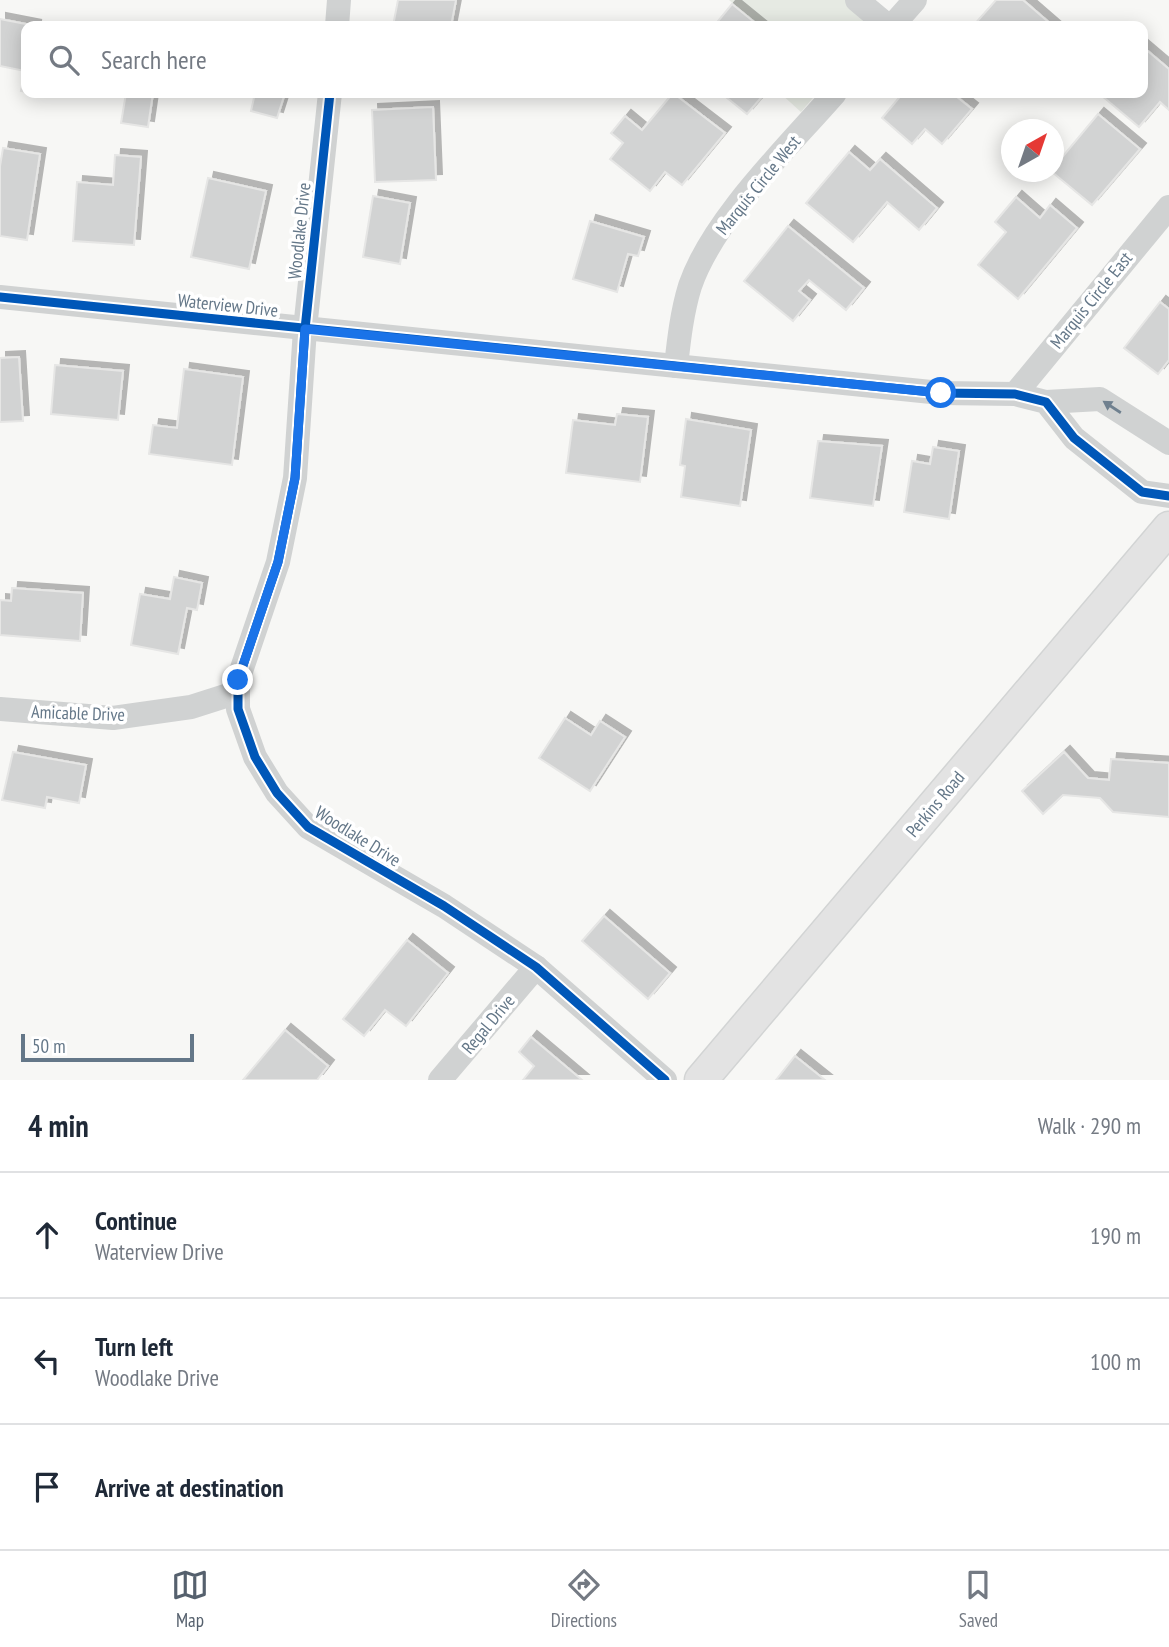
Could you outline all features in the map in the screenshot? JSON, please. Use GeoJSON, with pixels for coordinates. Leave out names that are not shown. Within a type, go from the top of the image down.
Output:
{"type":"FeatureCollection","features":[{"type":"Feature","properties":{"kind":"main road","name":"Perkins Road"},"geometry":{"type":"LineString","coordinates":[[701,1080],[1169,528]]}},
{"type":"Feature","properties":{"kind":"street"},"geometry":{"type":"LineString","coordinates":[[335,0],[337,21]]}},
{"type":"Feature","properties":{"kind":"street"},"geometry":{"type":"LineString","coordinates":[[857,0],[884,21]]}},
{"type":"Feature","properties":{"kind":"street"},"geometry":{"type":"LineString","coordinates":[[895,21],[915,0]]}},
{"type":"Feature","properties":{"kind":"street","name":"Woodlake Drive"},"geometry":{"type":"LineString","coordinates":[[329,98],[305,329],[295,478],[278,562],[238,680],[238,709],[255,757],[276,793],[308,827],[444,906],[536,967],[665,1080]]}},
{"type":"Feature","properties":{"kind":"street","name":"Marquis Circle West"},"geometry":{"type":"LineString","coordinates":[[676,366],[682,320],[691,285],[711,244],[735,208],[831,98]]}},
{"type":"Feature","properties":{"kind":"street","name":"Marquis Circle East"},"geometry":{"type":"LineString","coordinates":[[1015,394],[1169,207]]}},
{"type":"Feature","properties":{"kind":"street","name":"Waterview Drive"},"geometry":{"type":"LineString","coordinates":[[0,297],[941,393],[1015,394],[1046,402],[1100,399],[1169,443]]}},
{"type":"Feature","properties":{"kind":"street"},"geometry":{"type":"LineString","coordinates":[[1046,402],[1074,438],[1142,492],[1169,496]]}},
{"type":"Feature","properties":{"kind":"street","name":"Amicable Drive"},"geometry":{"type":"LineString","coordinates":[[0,709],[113,718],[191,707],[238,692]]}},
{"type":"Feature","properties":{"kind":"street","name":"Regal Drive"},"geometry":{"type":"LineString","coordinates":[[440,1080],[536,967]]}},
{"type":"Feature","properties":{"kind":"shaded area"},"geometry":{"type":"Polygon","coordinates":[[[729,0],[849,0],[867,21],[754,21],[729,0]]]}},
{"type":"Feature","properties":{"kind":"shaded area"},"geometry":{"type":"Polygon","coordinates":[[[786,98],[813,98],[801,112],[786,98]]]}},
{"type":"Feature","properties":{"kind":"building"},"geometry":{"type":"Polygon","coordinates":[[[398,0],[456,0],[452,21],[394,21],[398,0]]]}},
{"type":"Feature","properties":{"kind":"building"},"geometry":{"type":"Polygon","coordinates":[[[996,0],[1023,0],[1047,21],[977,21],[996,0]]]}},
{"type":"Feature","properties":{"kind":"building"},"geometry":{"type":"Polygon","coordinates":[[[732,4],[753,21],[718,21],[732,4]]]}},
{"type":"Feature","properties":{"kind":"building"},"geometry":{"type":"Polygon","coordinates":[[[0,19],[21,23],[21,70],[0,66],[0,19]]]}},
{"type":"Feature","properties":{"kind":"building"},"geometry":{"type":"Polygon","coordinates":[[[1148,51],[1169,69],[1169,110],[1160,102],[1139,127],[1104,98],[1148,98],[1148,51]]]}},
{"type":"Feature","properties":{"kind":"building"},"geometry":{"type":"Polygon","coordinates":[[[125,98],[152,98],[148,127],[121,123],[125,98]]]}},
{"type":"Feature","properties":{"kind":"building"},"geometry":{"type":"Polygon","coordinates":[[[254,98],[283,98],[277,118],[251,111],[254,98]]]}},
{"type":"Feature","properties":{"kind":"building"},"geometry":{"type":"Polygon","coordinates":[[[669,98],[680,98],[725,133],[682,185],[665,172],[650,191],[610,159],[623,143],[611,133],[625,116],[642,130],[669,98]]]}},
{"type":"Feature","properties":{"kind":"building"},"geometry":{"type":"Polygon","coordinates":[[[727,98],[761,98],[747,114],[727,98]]]}},
{"type":"Feature","properties":{"kind":"building"},"geometry":{"type":"Polygon","coordinates":[[[899,98],[958,98],[972,109],[942,144],[925,129],[912,144],[882,118],[899,98]]]}},
{"type":"Feature","properties":{"kind":"building"},"geometry":{"type":"Polygon","coordinates":[[[433,107],[436,180],[375,182],[372,110],[433,107]]]}},
{"type":"Feature","properties":{"kind":"building"},"geometry":{"type":"Polygon","coordinates":[[[1098,114],[1140,149],[1092,205],[1064,182],[1064,155],[1098,114]]]}},
{"type":"Feature","properties":{"kind":"building"},"geometry":{"type":"Polygon","coordinates":[[[3,148],[40,154],[27,240],[0,236],[0,166],[3,148]]]}},
{"type":"Feature","properties":{"kind":"building"},"geometry":{"type":"Polygon","coordinates":[[[849,152],[870,170],[880,159],[937,208],[919,230],[887,202],[853,242],[806,203],[849,152]]]}},
{"type":"Feature","properties":{"kind":"building"},"geometry":{"type":"Polygon","coordinates":[[[115,155],[141,157],[134,245],[73,241],[77,182],[113,185],[115,155]]]}},
{"type":"Feature","properties":{"kind":"building"},"geometry":{"type":"Polygon","coordinates":[[[208,178],[266,191],[249,269],[191,257],[208,178]]]}},
{"type":"Feature","properties":{"kind":"building"},"geometry":{"type":"Polygon","coordinates":[[[373,196],[410,203],[400,264],[363,257],[373,196]]]}},
{"type":"Feature","properties":{"kind":"building"},"geometry":{"type":"Polygon","coordinates":[[[1016,197],[1040,218],[1050,205],[1077,228],[1018,299],[978,265],[1006,232],[995,222],[1016,197]]]}},
{"type":"Feature","properties":{"kind":"building"},"geometry":{"type":"Polygon","coordinates":[[[590,221],[644,237],[638,256],[628,254],[617,292],[573,279],[590,221]]]}},
{"type":"Feature","properties":{"kind":"building"},"geometry":{"type":"Polygon","coordinates":[[[788,226],[864,288],[846,310],[809,280],[799,291],[810,300],[793,321],[744,281],[788,226]]]}},
{"type":"Feature","properties":{"kind":"building"},"geometry":{"type":"Polygon","coordinates":[[[1160,302],[1169,309],[1169,360],[1158,374],[1124,348],[1160,302]]]}},
{"type":"Feature","properties":{"kind":"building"},"geometry":{"type":"Polygon","coordinates":[[[19,357],[23,421],[0,422],[0,358],[19,357]]]}},
{"type":"Feature","properties":{"kind":"building"},"geometry":{"type":"Polygon","coordinates":[[[55,365],[123,371],[118,420],[51,414],[55,365]]]}},
{"type":"Feature","properties":{"kind":"building"},"geometry":{"type":"Polygon","coordinates":[[[184,369],[243,377],[232,465],[149,454],[153,425],[177,428],[184,369]]]}},
{"type":"Feature","properties":{"kind":"building"},"geometry":{"type":"Polygon","coordinates":[[[617,414],[648,417],[640,482],[566,473],[573,420],[615,425],[617,414]]]}},
{"type":"Feature","properties":{"kind":"building"},"geometry":{"type":"Polygon","coordinates":[[[686,419],[751,430],[740,506],[681,497],[685,466],[680,465],[686,419]]]}},
{"type":"Feature","properties":{"kind":"building"},"geometry":{"type":"Polygon","coordinates":[[[818,441],[882,446],[873,506],[810,498],[818,441]]]}},
{"type":"Feature","properties":{"kind":"building"},"geometry":{"type":"Polygon","coordinates":[[[933,447],[959,451],[949,519],[904,512],[912,461],[930,464],[933,447]]]}},
{"type":"Feature","properties":{"kind":"building"},"geometry":{"type":"Polygon","coordinates":[[[174,577],[202,583],[197,610],[187,608],[178,654],[131,645],[140,594],[170,599],[174,577]]]}},
{"type":"Feature","properties":{"kind":"building"},"geometry":{"type":"Polygon","coordinates":[[[12,588],[83,593],[80,641],[0,635],[0,600],[11,601],[12,588]]]}},
{"type":"Feature","properties":{"kind":"building"},"geometry":{"type":"Polygon","coordinates":[[[565,718],[591,735],[600,721],[625,737],[590,791],[539,758],[565,718]]]}},
{"type":"Feature","properties":{"kind":"building"},"geometry":{"type":"Polygon","coordinates":[[[13,752],[86,765],[79,803],[47,797],[45,808],[2,800],[13,752]]]}},
{"type":"Feature","properties":{"kind":"building"},"geometry":{"type":"Polygon","coordinates":[[[1064,752],[1088,778],[1109,780],[1111,759],[1169,763],[1169,817],[1113,812],[1100,798],[1063,795],[1043,814],[1022,791],[1064,752]]]}},
{"type":"Feature","properties":{"kind":"building"},"geometry":{"type":"Polygon","coordinates":[[[604,916],[670,973],[648,999],[582,941],[604,916]]]}},
{"type":"Feature","properties":{"kind":"building"},"geometry":{"type":"Polygon","coordinates":[[[407,940],[448,973],[406,1026],[385,1010],[364,1036],[343,1019],[407,940]]]}},
{"type":"Feature","properties":{"kind":"building"},"geometry":{"type":"Polygon","coordinates":[[[285,1030],[328,1066],[317,1080],[243,1080],[285,1030]]]}},
{"type":"Feature","properties":{"kind":"building"},"geometry":{"type":"Polygon","coordinates":[[[531,1037],[582,1080],[523,1080],[534,1066],[519,1052],[531,1037]]]}},
{"type":"Feature","properties":{"kind":"building"},"geometry":{"type":"Polygon","coordinates":[[[795,1056],[825,1080],[776,1080],[795,1056]]]}},
{"type":"Feature","properties":{"kind":"cycle path"},"geometry":{"type":"LineString","coordinates":[[329,98],[305,329],[295,478],[278,562],[238,680],[238,709],[255,757],[277,793],[308,827],[444,906],[536,967],[665,1080]]}},
{"type":"Feature","properties":{"kind":"cycle path"},"geometry":{"type":"LineString","coordinates":[[0,297],[941,393],[1015,394],[1046,402],[1074,438],[1142,492],[1169,496]]}},
{"type":"Feature","properties":{"kind":"route"},"geometry":{"type":"LineString","coordinates":[[238,680],[278,562],[295,478],[305,329],[941,393]]}}]}
